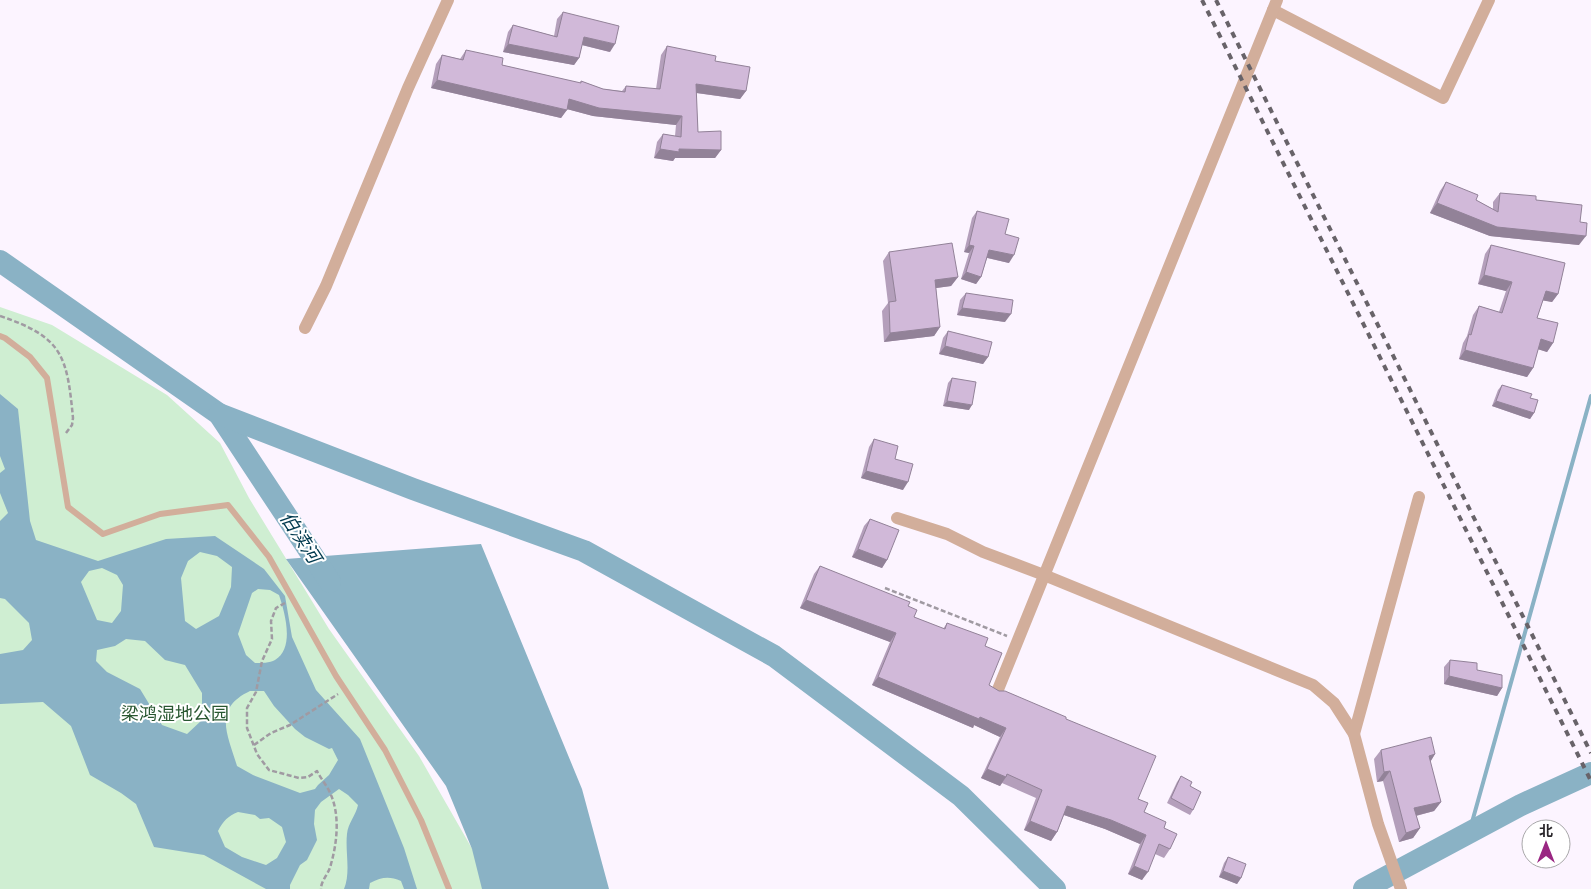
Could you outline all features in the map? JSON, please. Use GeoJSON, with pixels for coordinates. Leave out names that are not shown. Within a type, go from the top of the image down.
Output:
{"type":"FeatureCollection","features":[{"type":"Feature","properties":{"kind":"street"},"geometry":{"type":"LineString","coordinates":[[305,328],[326,286],[408,88],[448,0]]}},
{"type":"Feature","properties":{"kind":"street"},"geometry":{"type":"LineString","coordinates":[[998,692],[1275,5],[1443,98],[1489,0]]}},
{"type":"Feature","properties":{"kind":"street"},"geometry":{"type":"LineString","coordinates":[[1354,734],[1419,497]]}},
{"type":"Feature","properties":{"kind":"street"},"geometry":{"type":"LineString","coordinates":[[897,518],[947,534],[983,552],[1044,575],[1312,685],[1334,703],[1354,734],[1380,829],[1401,889]]}},
{"type":"Feature","properties":{"kind":"lane"},"geometry":{"type":"LineString","coordinates":[[0,336],[30,356],[47,378],[68,507],[103,534],[160,514],[228,505],[269,557],[345,690],[385,750],[421,820],[449,889]]}},
{"type":"Feature","properties":{"kind":"path"},"geometry":{"type":"LineString","coordinates":[[885,588],[1018,640]]}},
{"type":"Feature","properties":{"kind":"path"},"geometry":{"type":"LineString","coordinates":[[292,597],[276,608],[271,621],[272,639],[262,661],[256,692],[247,708],[247,728],[257,754],[269,770],[299,778],[308,777],[317,771],[330,794],[335,809],[336,834],[332,863],[328,874],[321,882],[321,889]]}},
{"type":"Feature","properties":{"kind":"path"},"geometry":{"type":"LineString","coordinates":[[254,745],[271,733],[290,725],[345,690]]}},
{"type":"Feature","properties":{"kind":"green space","name":"梁鸿湿地公园"},"geometry":{"type":"Polygon","coordinates":[[[0,307],[52,325],[167,395],[220,443],[249,498],[329,629],[419,756],[482,866],[492,889],[0,889],[0,307]]]}},
{"type":"Feature","properties":{"kind":"water"},"geometry":{"type":"Polygon","coordinates":[[[0,394],[18,409],[30,521],[36,540],[98,561],[166,539],[215,536],[264,569],[285,596],[292,637],[316,690],[360,739],[404,848],[417,889],[404,889],[401,881],[393,878],[382,878],[370,883],[369,889],[344,889],[347,876],[347,834],[358,805],[339,789],[321,802],[315,810],[314,824],[317,840],[307,860],[300,865],[290,885],[290,889],[266,889],[204,855],[154,847],[136,804],[90,775],[71,726],[43,702],[0,704],[0,654],[23,650],[32,640],[29,623],[5,599],[0,598],[0,521],[8,513],[0,493],[0,473],[5,469],[0,456],[0,394]],[[200,552],[188,561],[181,578],[185,621],[196,629],[219,616],[231,587],[232,567],[217,556],[200,552]],[[102,568],[89,571],[81,582],[97,620],[112,623],[121,611],[123,585],[117,575],[102,568]],[[258,589],[252,593],[238,634],[246,655],[255,663],[275,660],[285,647],[287,639],[286,620],[279,595],[270,590],[258,589]],[[126,639],[115,646],[97,650],[96,661],[107,672],[140,689],[162,725],[187,734],[202,720],[202,693],[185,665],[165,660],[145,641],[126,639]],[[250,691],[238,698],[227,714],[226,724],[237,766],[253,775],[300,793],[315,789],[329,775],[338,760],[332,748],[329,749],[305,737],[295,729],[274,706],[264,691],[250,691]],[[238,812],[231,815],[218,831],[225,847],[242,857],[266,865],[277,858],[286,842],[282,827],[269,818],[260,819],[255,815],[238,812]]]}},
{"type":"Feature","properties":{"kind":"water"},"geometry":{"type":"Polygon","coordinates":[[[481,544],[582,789],[609,889],[482,889],[472,849],[446,786],[286,559],[481,544]]]}},
{"type":"Feature","properties":{"kind":"building"},"geometry":{"type":"Polygon","coordinates":[[[563,12],[619,26],[615,44],[584,37],[579,58],[508,44],[513,25],[557,37],[563,12]]]}},
{"type":"Feature","properties":{"kind":"building"},"geometry":{"type":"Polygon","coordinates":[[[667,46],[716,56],[715,61],[750,67],[746,91],[696,84],[698,132],[721,131],[721,150],[679,149],[679,152],[660,149],[663,134],[681,137],[682,116],[599,108],[569,99],[567,110],[437,80],[442,55],[463,60],[466,50],[503,58],[502,65],[581,83],[581,81],[603,89],[625,92],[626,86],[660,89],[667,46]]]}},
{"type":"Feature","properties":{"kind":"building"},"geometry":{"type":"Polygon","coordinates":[[[1446,182],[1478,195],[1476,200],[1498,212],[1500,193],[1536,196],[1536,200],[1582,205],[1580,222],[1587,223],[1586,236],[1497,227],[1437,203],[1446,182]]]}},
{"type":"Feature","properties":{"kind":"building"},"geometry":{"type":"Polygon","coordinates":[[[977,211],[1009,219],[1005,234],[1019,238],[1014,255],[989,250],[981,277],[966,272],[974,246],[969,245],[977,211]]]}},
{"type":"Feature","properties":{"kind":"building"},"geometry":{"type":"Polygon","coordinates":[[[952,243],[958,277],[935,280],[940,327],[890,333],[889,302],[896,301],[889,252],[952,243]]]}},
{"type":"Feature","properties":{"kind":"building"},"geometry":{"type":"Polygon","coordinates":[[[1491,245],[1565,263],[1558,294],[1546,291],[1537,318],[1558,323],[1553,343],[1541,339],[1533,368],[1465,350],[1479,306],[1502,313],[1512,282],[1484,275],[1491,245]]]}},
{"type":"Feature","properties":{"kind":"building"},"geometry":{"type":"Polygon","coordinates":[[[966,293],[1013,300],[1011,314],[962,308],[966,293]]]}},
{"type":"Feature","properties":{"kind":"building"},"geometry":{"type":"Polygon","coordinates":[[[948,331],[992,342],[988,357],[945,346],[948,331]]]}},
{"type":"Feature","properties":{"kind":"building"},"geometry":{"type":"Polygon","coordinates":[[[952,378],[976,382],[972,405],[947,401],[952,378]]]}},
{"type":"Feature","properties":{"kind":"building"},"geometry":{"type":"Polygon","coordinates":[[[1502,385],[1532,394],[1530,398],[1538,400],[1534,413],[1496,401],[1502,385]]]}},
{"type":"Feature","properties":{"kind":"building"},"geometry":{"type":"Polygon","coordinates":[[[874,439],[898,446],[895,459],[913,464],[908,482],[866,471],[874,439]]]}},
{"type":"Feature","properties":{"kind":"building"},"geometry":{"type":"Polygon","coordinates":[[[870,519],[899,530],[887,560],[858,549],[870,519]]]}},
{"type":"Feature","properties":{"kind":"building"},"geometry":{"type":"Polygon","coordinates":[[[820,566],[910,602],[908,606],[917,610],[914,617],[945,629],[947,623],[988,638],[985,646],[1002,653],[989,685],[999,691],[1005,691],[1066,717],[1066,719],[1156,756],[1138,799],[1148,803],[1144,812],[1166,822],[1164,828],[1177,834],[1170,849],[1159,844],[1148,872],[1134,866],[1146,835],[1111,820],[1067,806],[1057,832],[1030,821],[1042,790],[1007,774],[1006,777],[987,769],[1006,728],[980,717],[979,719],[878,677],[896,633],[806,600],[820,566]]]}},
{"type":"Feature","properties":{"kind":"building"},"geometry":{"type":"Polygon","coordinates":[[[1450,660],[1477,663],[1477,670],[1502,675],[1502,688],[1449,676],[1450,660]]]}},
{"type":"Feature","properties":{"kind":"building"},"geometry":{"type":"Polygon","coordinates":[[[1431,737],[1435,754],[1429,756],[1441,802],[1414,808],[1420,828],[1406,833],[1390,771],[1384,772],[1381,750],[1431,737]]]}},
{"type":"Feature","properties":{"kind":"building"},"geometry":{"type":"Polygon","coordinates":[[[1181,776],[1192,782],[1190,786],[1201,792],[1193,810],[1171,798],[1181,776]]]}},
{"type":"Feature","properties":{"kind":"building"},"geometry":{"type":"Polygon","coordinates":[[[1228,857],[1246,864],[1241,878],[1223,871],[1228,857]]]}},
{"type":"Feature","properties":{"kind":"waterway","name":"伯渎河"},"geometry":{"type":"LineString","coordinates":[[0,261],[219,414],[330,582]]}},
{"type":"Feature","properties":{"kind":"waterway"},"geometry":{"type":"LineString","coordinates":[[1469,833],[1591,396]]}},
{"type":"Feature","properties":{"kind":"waterway"},"geometry":{"type":"LineString","coordinates":[[219,414],[413,489],[584,551],[774,656],[961,796],[1055,889]]}},
{"type":"Feature","properties":{"kind":"waterway"},"geometry":{"type":"LineString","coordinates":[[1364,889],[1521,805],[1591,773]]}},
{"type":"Feature","properties":{"kind":"railway"},"geometry":{"type":"LineString","coordinates":[[1202,0],[1591,781]]}},
{"type":"Feature","properties":{"kind":"railway"},"geometry":{"type":"LineString","coordinates":[[1216,0],[1591,753]]}}]}
